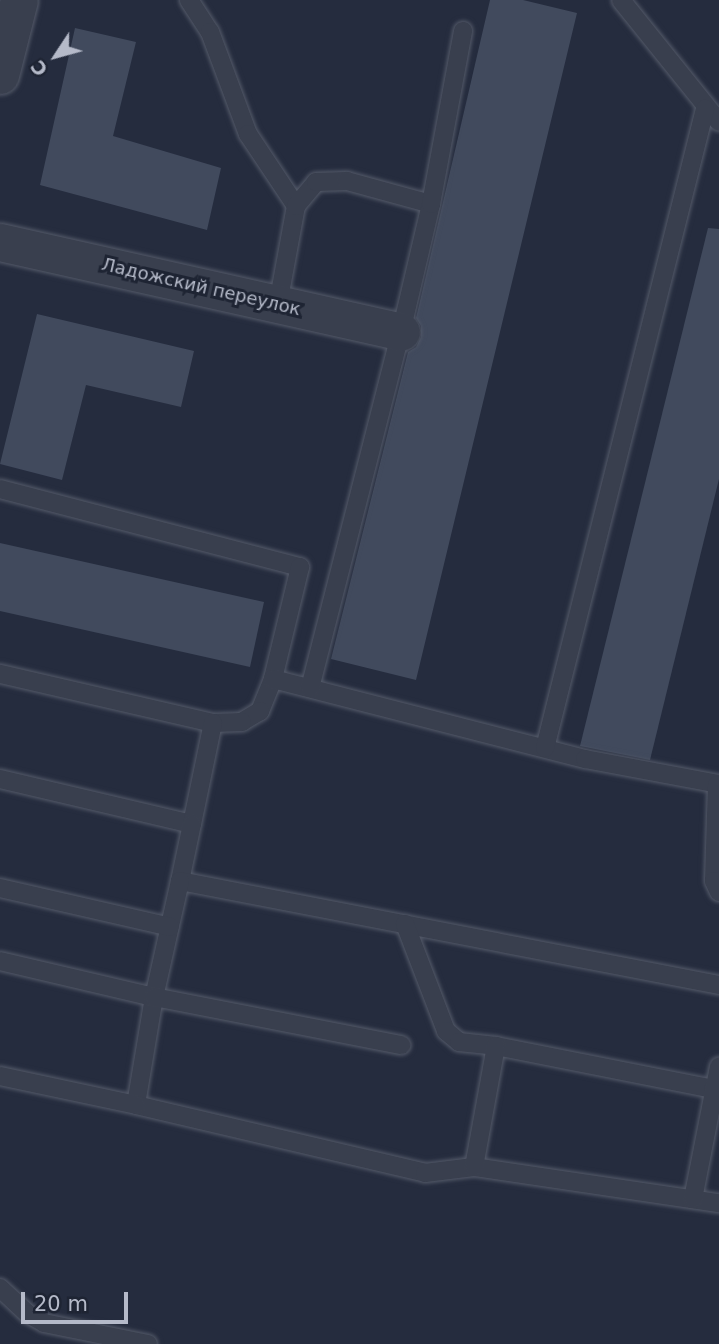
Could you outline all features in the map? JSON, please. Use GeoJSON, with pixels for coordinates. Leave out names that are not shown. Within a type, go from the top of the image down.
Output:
{"type":"FeatureCollection","features":[{"type":"Feature","properties":{"kind":"street"},"geometry":{"type":"LineString","coordinates":[[0,75],[19,0]]}},
{"type":"Feature","properties":{"kind":"street","name":"Ладожский переулок"},"geometry":{"type":"LineString","coordinates":[[0,242],[401,332]]}},
{"type":"Feature","properties":{"kind":"lane"},"geometry":{"type":"LineString","coordinates":[[189,0],[210,32],[248,134],[296,206]]}},
{"type":"Feature","properties":{"kind":"lane"},"geometry":{"type":"LineString","coordinates":[[621,0],[705,109],[719,122]]}},
{"type":"Feature","properties":{"kind":"lane"},"geometry":{"type":"LineString","coordinates":[[310,688],[431,204],[463,31]]}},
{"type":"Feature","properties":{"kind":"lane"},"geometry":{"type":"LineString","coordinates":[[545,748],[705,109]]}},
{"type":"Feature","properties":{"kind":"lane"},"geometry":{"type":"LineString","coordinates":[[278,304],[296,206],[316,182],[347,181],[431,204]]}},
{"type":"Feature","properties":{"kind":"lane"},"geometry":{"type":"LineString","coordinates":[[0,489],[300,567],[273,679],[260,711],[243,722],[213,723],[0,674]]}},
{"type":"Feature","properties":{"kind":"lane"},"geometry":{"type":"LineString","coordinates":[[273,679],[545,748],[718,784],[714,881],[719,892]]}},
{"type":"Feature","properties":{"kind":"lane"},"geometry":{"type":"LineString","coordinates":[[136,1105],[155,997],[213,723]]}},
{"type":"Feature","properties":{"kind":"lane"},"geometry":{"type":"LineString","coordinates":[[0,779],[192,824]]}},
{"type":"Feature","properties":{"kind":"lane"},"geometry":{"type":"LineString","coordinates":[[180,881],[719,985]]}},
{"type":"Feature","properties":{"kind":"lane"},"geometry":{"type":"LineString","coordinates":[[0,888],[170,926]]}},
{"type":"Feature","properties":{"kind":"lane"},"geometry":{"type":"LineString","coordinates":[[405,924],[446,1031],[459,1042],[496,1046],[716,1088]]}},
{"type":"Feature","properties":{"kind":"lane"},"geometry":{"type":"LineString","coordinates":[[0,961],[155,997],[401,1045]]}},
{"type":"Feature","properties":{"kind":"lane"},"geometry":{"type":"LineString","coordinates":[[474,1167],[496,1046]]}},
{"type":"Feature","properties":{"kind":"lane"},"geometry":{"type":"LineString","coordinates":[[693,1199],[719,1067]]}},
{"type":"Feature","properties":{"kind":"lane"},"geometry":{"type":"LineString","coordinates":[[0,1076],[425,1173],[474,1167],[719,1203]]}},
{"type":"Feature","properties":{"kind":"lane"},"geometry":{"type":"LineString","coordinates":[[0,1288],[44,1323],[148,1344]]}},
{"type":"Feature","properties":{"kind":"building"},"geometry":{"type":"Polygon","coordinates":[[[490,0],[523,0],[577,13],[416,680],[331,659],[408,352],[416,347],[421,337],[421,326],[416,318],[490,0]]]}},
{"type":"Feature","properties":{"kind":"building"},"geometry":{"type":"Polygon","coordinates":[[[75,28],[136,42],[113,136],[221,168],[207,230],[40,185],[75,28]]]}},
{"type":"Feature","properties":{"kind":"building"},"geometry":{"type":"Polygon","coordinates":[[[708,228],[719,229],[719,479],[650,760],[580,746],[708,228]]]}},
{"type":"Feature","properties":{"kind":"building"},"geometry":{"type":"Polygon","coordinates":[[[37,314],[194,351],[181,407],[86,385],[62,480],[0,464],[37,314]]]}},
{"type":"Feature","properties":{"kind":"building"},"geometry":{"type":"Polygon","coordinates":[[[0,543],[264,602],[250,667],[0,611],[0,543]]]}}]}
